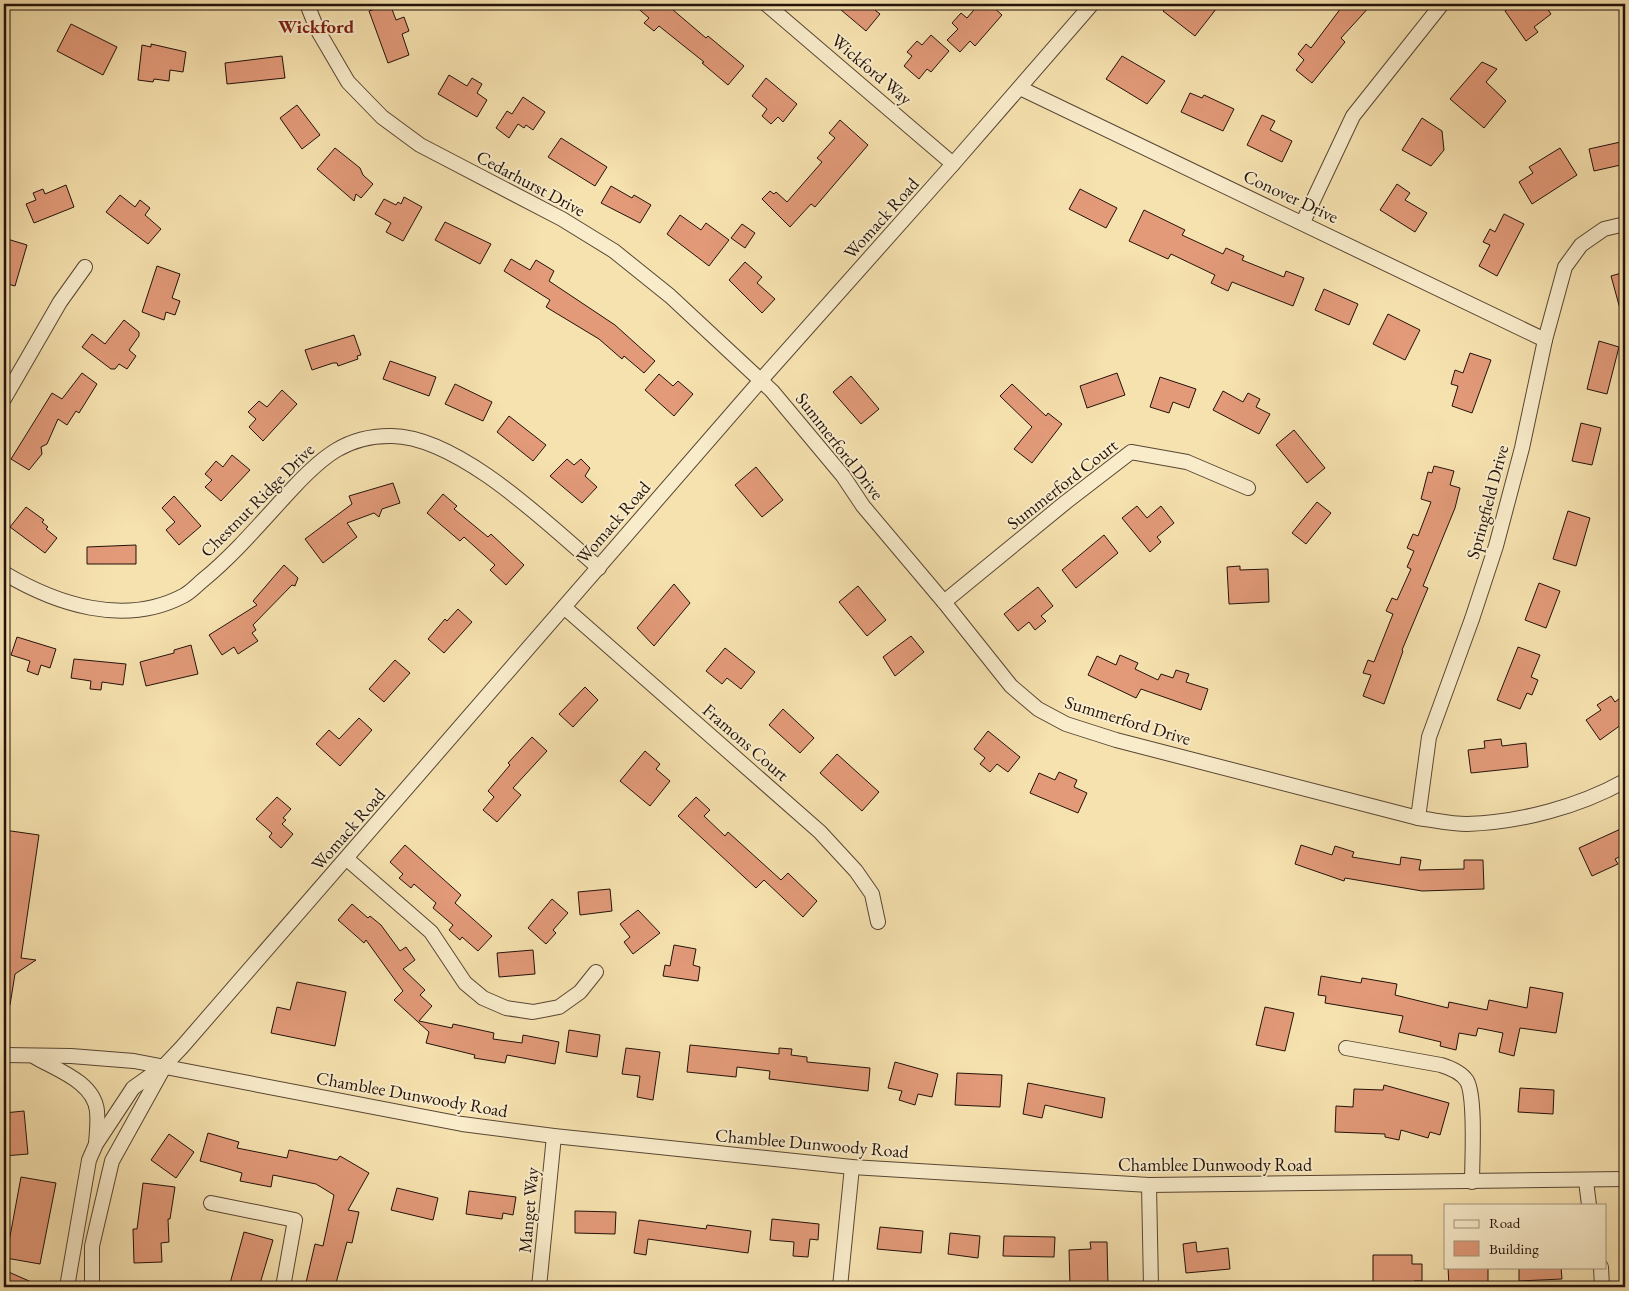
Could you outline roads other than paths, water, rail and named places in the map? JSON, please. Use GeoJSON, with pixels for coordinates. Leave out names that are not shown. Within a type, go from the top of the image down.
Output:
{"type":"FeatureCollection","features":[{"type":"Feature","properties":{"kind":"street","name":"Cedarhurst Drive"},"geometry":{"type":"LineString","coordinates":[[306,4],[317,29],[348,82],[382,117],[420,145],[562,219],[614,251],[670,296],[761,380]]}},
{"type":"Feature","properties":{"kind":"street","name":"Wickford Way"},"geometry":{"type":"LineString","coordinates":[[766,4],[953,164]]}},
{"type":"Feature","properties":{"kind":"street","name":"Womack Road"},"geometry":{"type":"LineString","coordinates":[[164,1066],[347,859],[761,380],[1092,4]]}},
{"type":"Feature","properties":{"kind":"street"},"geometry":{"type":"LineString","coordinates":[[1303,222],[1353,116],[1442,4]]}},
{"type":"Feature","properties":{"kind":"street","name":"Conover Drive"},"geometry":{"type":"LineString","coordinates":[[1020,88],[1303,222],[1545,340]]}},
{"type":"Feature","properties":{"kind":"street","name":"Springfield Drive"},"geometry":{"type":"LineString","coordinates":[[1418,818],[1429,737],[1472,619],[1496,546],[1522,448],[1545,340],[1565,267],[1581,246],[1604,229],[1625,224]]}},
{"type":"Feature","properties":{"kind":"street"},"geometry":{"type":"LineString","coordinates":[[4,399],[60,302],[85,267]]}},
{"type":"Feature","properties":{"kind":"street","name":"Summerford Drive"},"geometry":{"type":"LineString","coordinates":[[761,380],[818,444],[863,506],[944,602],[1011,686],[1038,709],[1066,724],[1116,740],[1418,818],[1467,824],[1530,816],[1602,794],[1625,782]]}},
{"type":"Feature","properties":{"kind":"street","name":"Chestnut Ridge Drive"},"geometry":{"type":"LineString","coordinates":[[4,572],[56,598],[98,610],[132,611],[162,605],[184,596],[217,569],[312,468],[334,450],[361,439],[393,436],[425,443],[467,462],[517,497],[599,568]]}},
{"type":"Feature","properties":{"kind":"street","name":"Summerford Court"},"geometry":{"type":"LineString","coordinates":[[944,602],[1131,452],[1187,462],[1248,488]]}},
{"type":"Feature","properties":{"kind":"street","name":"Framons Court"},"geometry":{"type":"LineString","coordinates":[[564,608],[820,832],[856,871],[872,894],[878,922]]}},
{"type":"Feature","properties":{"kind":"street"},"geometry":{"type":"LineString","coordinates":[[347,859],[431,932],[465,983],[483,998],[506,1008],[533,1012],[559,1007],[580,992],[596,972]]}},
{"type":"Feature","properties":{"kind":"street"},"geometry":{"type":"LineString","coordinates":[[1346,1048],[1441,1065],[1454,1069],[1463,1077],[1470,1093],[1472,1182]]}},
{"type":"Feature","properties":{"kind":"street","name":"Chamblee Dunwoody Road"},"geometry":{"type":"LineString","coordinates":[[4,1054],[118,1060],[164,1066],[462,1124],[554,1136],[852,1167],[1149,1185],[1586,1181],[1625,1179]]}},
{"type":"Feature","properties":{"kind":"street"},"geometry":{"type":"LineString","coordinates":[[34,1056],[79,1081],[93,1095],[97,1111],[96,1144]]}},
{"type":"Feature","properties":{"kind":"street"},"geometry":{"type":"LineString","coordinates":[[67,1287],[89,1160],[96,1144],[134,1088],[164,1066]]}},
{"type":"Feature","properties":{"kind":"street"},"geometry":{"type":"LineString","coordinates":[[92,1287],[92,1246],[112,1161],[164,1066]]}},
{"type":"Feature","properties":{"kind":"street","name":"Manget Way"},"geometry":{"type":"LineString","coordinates":[[539,1287],[554,1136]]}},
{"type":"Feature","properties":{"kind":"street"},"geometry":{"type":"LineString","coordinates":[[840,1287],[852,1167]]}},
{"type":"Feature","properties":{"kind":"street"},"geometry":{"type":"LineString","coordinates":[[1586,1181],[1588,1204]]}},
{"type":"Feature","properties":{"kind":"street"},"geometry":{"type":"LineString","coordinates":[[1149,1185],[1151,1287]]}},
{"type":"Feature","properties":{"kind":"street"},"geometry":{"type":"LineString","coordinates":[[211,1203],[295,1220],[282,1287]]}},
{"type":"Feature","properties":{"kind":"street"},"geometry":{"type":"LineString","coordinates":[[1601,1268],[1602,1287]]}},
{"type":"Feature","properties":{"kind":"district","name":"Wickford"},"geometry":{"type":"Point","coordinates":[316,26]}}]}
